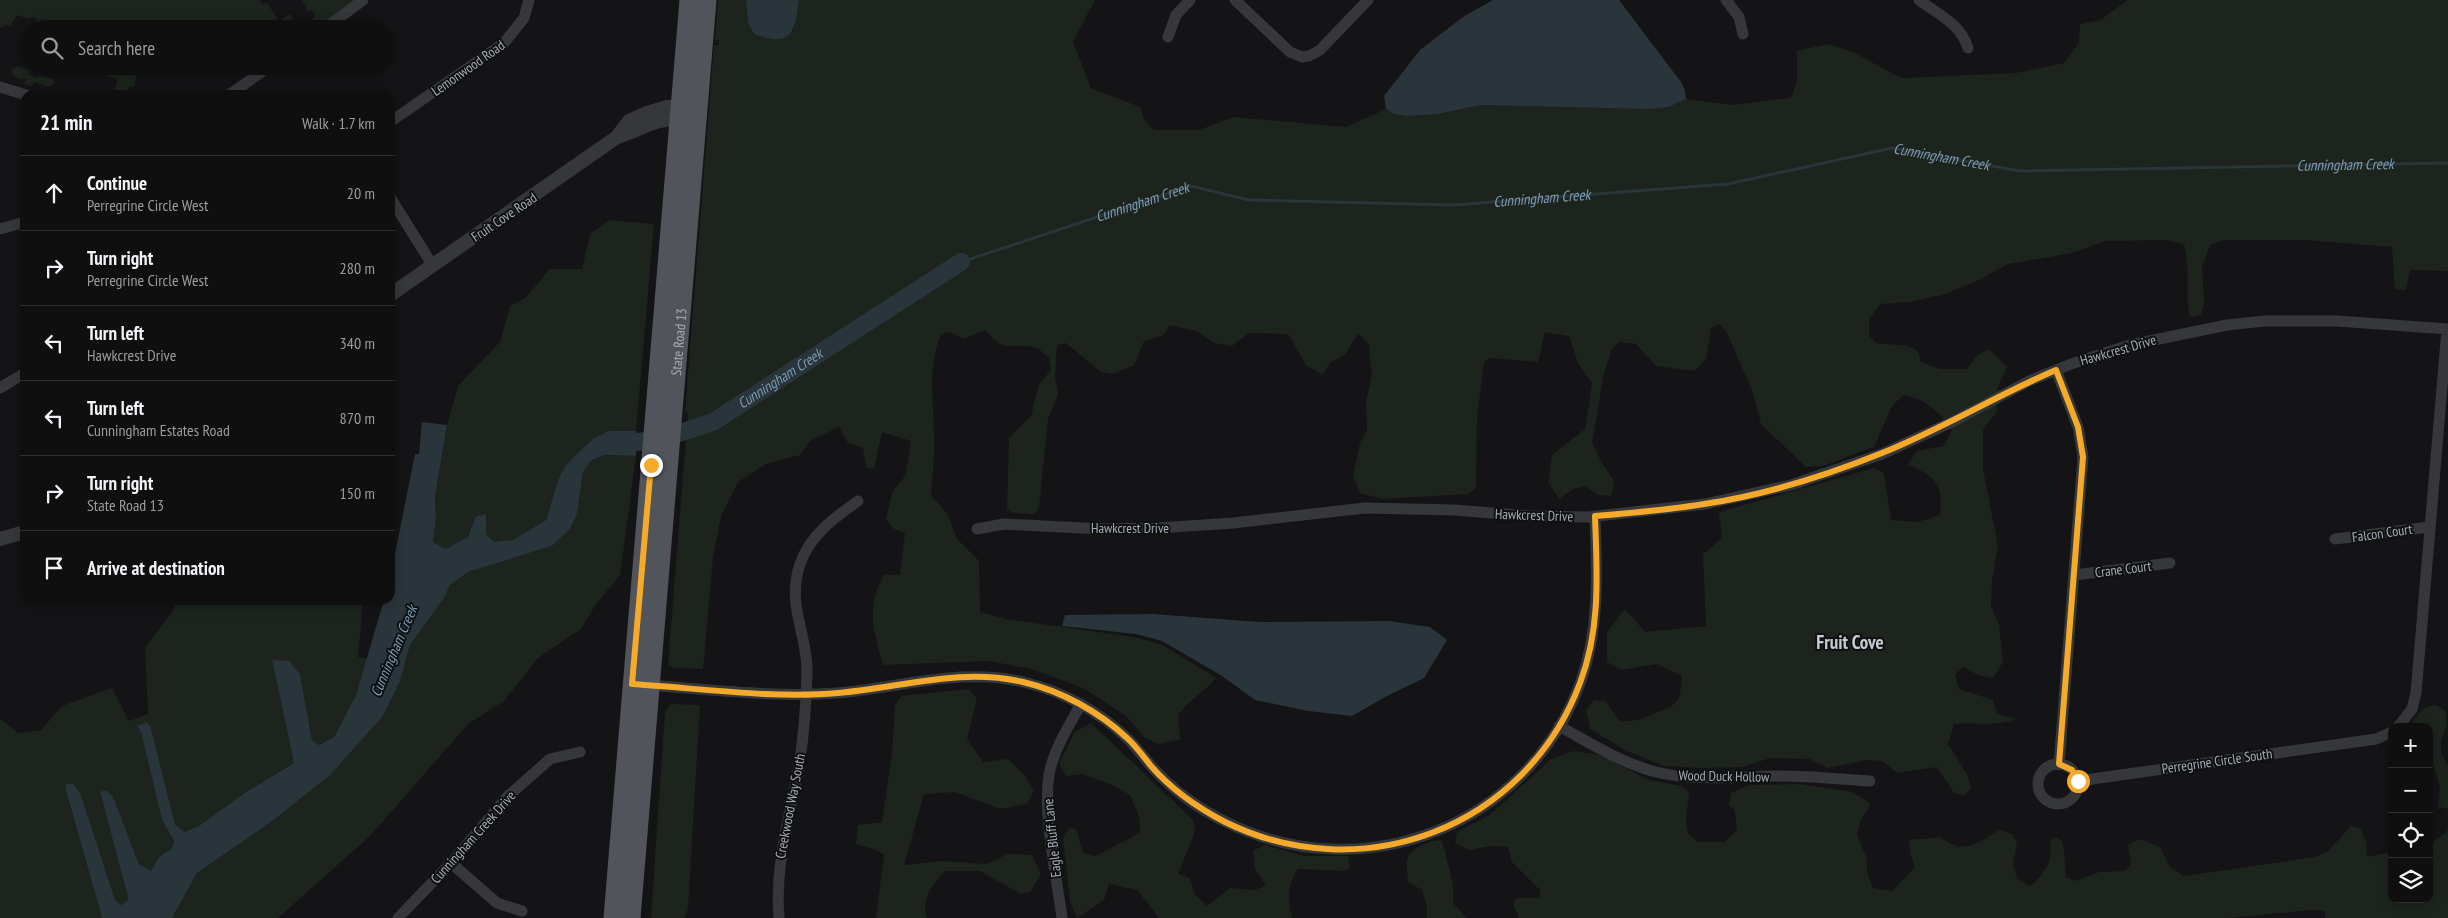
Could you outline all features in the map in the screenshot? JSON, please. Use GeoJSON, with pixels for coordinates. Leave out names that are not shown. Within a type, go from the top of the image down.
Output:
{"type":"FeatureCollection","features":[{"type":"Feature","properties":{"kind":"main road","name":"State Road 13"},"geometry":{"type":"LineString","coordinates":[[660,466],[674,415],[689,112],[689,0]]}},
{"type":"Feature","properties":{"kind":"main road","name":"State Road 13"},"geometry":{"type":"LineString","coordinates":[[641,684],[660,466],[656,406],[689,112],[707,0]]}},
{"type":"Feature","properties":{"kind":"main road"},"geometry":{"type":"LineString","coordinates":[[613,918],[641,684]]}},
{"type":"Feature","properties":{"kind":"main road"},"geometry":{"type":"LineString","coordinates":[[631,918],[641,684]]}},
{"type":"Feature","properties":{"kind":"street"},"geometry":{"type":"LineString","coordinates":[[336,20],[363,0]]}},
{"type":"Feature","properties":{"kind":"street","name":"Lemonwood Road"},"geometry":{"type":"LineString","coordinates":[[395,119],[504,43],[520,25],[529,0]]}},
{"type":"Feature","properties":{"kind":"street"},"geometry":{"type":"LineString","coordinates":[[1168,37],[1176,15],[1190,0]]}},
{"type":"Feature","properties":{"kind":"street"},"geometry":{"type":"LineString","coordinates":[[1235,0],[1290,52],[1302,57],[1320,50],[1368,0]]}},
{"type":"Feature","properties":{"kind":"street"},"geometry":{"type":"LineString","coordinates":[[1726,0],[1739,17],[1743,34]]}},
{"type":"Feature","properties":{"kind":"street"},"geometry":{"type":"LineString","coordinates":[[1919,0],[1957,26],[1965,37],[1968,48]]}},
{"type":"Feature","properties":{"kind":"street"},"geometry":{"type":"LineString","coordinates":[[236,90],[257,75]]}},
{"type":"Feature","properties":{"kind":"street"},"geometry":{"type":"LineString","coordinates":[[0,87],[20,93]]}},
{"type":"Feature","properties":{"kind":"street","name":"Fruit Cove Road"},"geometry":{"type":"LineString","coordinates":[[395,292],[617,137],[637,131],[657,120],[689,112]]}},
{"type":"Feature","properties":{"kind":"street"},"geometry":{"type":"LineString","coordinates":[[395,205],[433,266]]}},
{"type":"Feature","properties":{"kind":"street"},"geometry":{"type":"LineString","coordinates":[[0,229],[20,223]]}},
{"type":"Feature","properties":{"kind":"street","name":"Hawkcrest Drive"},"geometry":{"type":"LineString","coordinates":[[977,529],[1004,524],[1101,529],[1233,524],[1365,508],[1445,510],[1530,516],[1595,516],[1705,504],[1791,485],[1856,463],[1924,436],[2056,370],[2130,345],[2236,324],[2308,320],[2447,329]]}},
{"type":"Feature","properties":{"kind":"street"},"geometry":{"type":"LineString","coordinates":[[2401,723],[2412,709],[2416,693],[2447,329]]}},
{"type":"Feature","properties":{"kind":"street"},"geometry":{"type":"LineString","coordinates":[[2056,370],[2082,442],[2082,482],[2059,764]]}},
{"type":"Feature","properties":{"kind":"street"},"geometry":{"type":"LineString","coordinates":[[0,388],[20,376]]}},
{"type":"Feature","properties":{"kind":"street","name":"Creekwood Way South"},"geometry":{"type":"LineString","coordinates":[[779,918],[778,878],[780,856],[798,767],[805,695],[806,653],[796,607],[797,576],[806,550],[817,534],[858,501]]}},
{"type":"Feature","properties":{"kind":"street"},"geometry":{"type":"LineString","coordinates":[[641,684],[805,695],[838,693],[960,677],[993,677],[1026,682],[1081,704],[1114,726],[1166,781],[1204,810],[1229,824],[1262,838],[1302,847],[1332,850],[1385,846],[1426,835],[1458,822],[1490,802],[1511,785],[1529,766],[1559,726],[1581,680],[1592,639],[1598,592],[1595,516]]}},
{"type":"Feature","properties":{"kind":"street","name":"Falcon Court"},"geometry":{"type":"LineString","coordinates":[[2335,539],[2429,527]]}},
{"type":"Feature","properties":{"kind":"street"},"geometry":{"type":"LineString","coordinates":[[0,539],[20,533]]}},
{"type":"Feature","properties":{"kind":"street","name":"Crane Court"},"geometry":{"type":"LineString","coordinates":[[2075,575],[2170,563]]}},
{"type":"Feature","properties":{"kind":"street","name":"Eagle Bluff Lane"},"geometry":{"type":"LineString","coordinates":[[1062,918],[1047,805],[1048,780],[1057,749],[1081,704]]}},
{"type":"Feature","properties":{"kind":"street","name":"Wood Duck Hollow"},"geometry":{"type":"LineString","coordinates":[[1559,726],[1612,756],[1637,766],[1672,775],[1698,778],[1802,777],[1870,781]]}},
{"type":"Feature","properties":{"kind":"street","name":"Perregrine Circle South"},"geometry":{"type":"LineString","coordinates":[[2078,781],[2376,739],[2388,734]]}},
{"type":"Feature","properties":{"kind":"street","name":"Cunningham Creek Drive"},"geometry":{"type":"LineString","coordinates":[[398,918],[451,863],[490,816],[550,760],[580,752]]}},
{"type":"Feature","properties":{"kind":"street"},"geometry":{"type":"LineString","coordinates":[[2059,764],[2072,770],[2078,781],[2078,787],[2073,798],[2068,802],[2056,804],[2043,798],[2038,783],[2043,770],[2059,764]]}},
{"type":"Feature","properties":{"kind":"street"},"geometry":{"type":"LineString","coordinates":[[451,863],[497,903],[522,911]]}},
{"type":"Feature","properties":{"kind":"shaded area"},"geometry":{"type":"Polygon","coordinates":[[[0,0],[260,0],[262,4],[267,3],[278,20],[37,20],[32,17],[28,19],[17,15],[10,26],[6,25],[0,28],[0,0]]]}},
{"type":"Feature","properties":{"kind":"shaded area"},"geometry":{"type":"Polygon","coordinates":[[[302,0],[355,0],[330,20],[311,20],[315,16],[313,11],[305,10],[307,8],[302,0]]]}},
{"type":"Feature","properties":{"kind":"shaded area"},"geometry":{"type":"Polygon","coordinates":[[[718,0],[746,0],[748,23],[754,34],[793,31],[799,0],[1095,0],[1073,42],[1091,88],[1140,107],[1144,119],[1154,130],[1199,130],[1234,117],[1346,127],[1386,109],[1394,114],[1438,114],[1481,105],[1669,107],[1686,99],[1733,105],[1791,98],[1797,81],[1797,51],[1828,44],[1853,52],[1901,78],[2016,73],[2064,63],[2079,43],[2080,24],[2100,20],[2128,0],[2448,0],[2448,271],[2410,270],[2406,290],[2395,289],[2392,247],[2304,240],[2224,240],[2210,245],[2202,267],[2204,303],[2201,315],[2190,317],[2188,308],[2187,262],[2184,244],[2165,240],[2105,241],[2072,253],[2008,264],[1979,280],[1945,294],[1910,302],[1880,304],[1869,319],[1869,335],[1876,343],[1908,346],[1918,351],[1921,362],[1940,369],[1967,369],[1976,356],[1989,349],[2007,367],[1998,387],[1997,411],[1983,430],[1983,469],[1998,546],[1992,581],[1991,606],[1999,625],[2003,662],[1993,678],[1978,675],[1964,667],[1955,674],[1959,689],[1993,700],[1997,714],[2016,719],[1993,724],[1954,724],[1948,744],[1967,774],[1971,788],[1965,795],[1954,793],[1937,767],[1897,773],[1882,761],[1867,760],[1828,768],[1810,759],[1770,758],[1743,767],[1701,768],[1664,766],[1627,751],[1590,729],[1586,710],[1594,700],[1606,701],[1619,721],[1632,721],[1661,711],[1673,705],[1679,698],[1682,676],[1657,664],[1622,670],[1607,662],[1607,632],[1625,609],[1645,632],[1706,626],[1703,554],[1722,538],[1719,512],[1874,468],[1884,473],[1891,520],[1918,522],[1940,515],[1940,495],[1936,483],[1932,478],[1908,464],[1917,451],[1944,446],[1952,430],[1942,417],[1918,399],[1903,395],[1892,406],[1874,447],[1823,466],[1806,467],[1761,424],[1752,390],[1726,331],[1719,324],[1711,328],[1706,359],[1695,371],[1656,366],[1636,344],[1619,342],[1612,349],[1604,373],[1592,442],[1614,481],[1611,496],[1599,495],[1585,486],[1573,489],[1559,499],[1548,482],[1552,455],[1585,429],[1592,383],[1578,363],[1569,336],[1545,332],[1538,362],[1490,358],[1484,362],[1477,418],[1476,488],[1468,494],[1382,499],[1360,493],[1353,476],[1360,443],[1367,430],[1366,402],[1372,375],[1369,345],[1358,333],[1345,355],[1331,362],[1322,375],[1306,365],[1288,334],[1249,333],[1232,346],[1214,343],[1197,331],[1169,325],[1164,335],[1144,341],[1134,365],[1113,374],[1101,372],[1066,343],[1057,345],[1055,377],[1058,394],[1048,419],[1039,508],[1034,514],[1012,513],[1007,509],[1009,438],[1031,416],[1039,384],[1051,370],[1049,358],[1036,348],[1009,346],[999,343],[985,330],[963,339],[950,332],[941,334],[934,359],[933,372],[934,458],[931,495],[948,515],[957,539],[979,561],[980,612],[1006,619],[1134,637],[1163,645],[1216,678],[1178,715],[1180,740],[1158,744],[1145,738],[1125,715],[1083,688],[1031,669],[989,661],[883,665],[874,630],[873,609],[878,587],[884,575],[900,575],[905,533],[894,529],[886,519],[892,492],[906,475],[911,441],[882,432],[874,469],[866,468],[863,448],[848,443],[839,427],[810,441],[800,455],[766,464],[738,482],[721,516],[713,558],[703,669],[673,668],[668,665],[688,413],[685,412],[714,45],[719,45],[719,40],[715,40],[718,0]]]}},
{"type":"Feature","properties":{"kind":"shaded area"},"geometry":{"type":"Polygon","coordinates":[[[289,14],[294,20],[280,20],[289,14]]]}},
{"type":"Feature","properties":{"kind":"shaded area"},"geometry":{"type":"Polygon","coordinates":[[[17,66],[20,67],[20,75],[30,75],[36,78],[40,76],[53,79],[55,83],[51,86],[45,86],[36,82],[30,86],[24,84],[27,79],[19,79],[12,74],[12,69],[17,66]]]}},
{"type":"Feature","properties":{"kind":"shaded area"},"geometry":{"type":"Polygon","coordinates":[[[136,75],[135,86],[129,87],[128,90],[115,90],[118,79],[108,76],[136,75]]]}},
{"type":"Feature","properties":{"kind":"shaded area"},"geometry":{"type":"Polygon","coordinates":[[[609,220],[654,224],[636,431],[609,431],[558,480],[546,520],[513,540],[494,542],[486,534],[486,515],[476,516],[468,537],[446,549],[433,542],[436,518],[435,497],[447,425],[458,386],[500,342],[510,306],[525,298],[550,269],[582,269],[590,234],[609,220]]]}},
{"type":"Feature","properties":{"kind":"shaded area"},"geometry":{"type":"Polygon","coordinates":[[[604,455],[636,456],[620,575],[596,604],[581,629],[538,658],[504,701],[468,724],[370,836],[278,918],[172,918],[197,873],[271,822],[329,776],[400,681],[410,645],[444,598],[450,585],[468,572],[552,546],[570,529],[577,514],[583,472],[592,460],[604,455]]]}},
{"type":"Feature","properties":{"kind":"shaded area"},"geometry":{"type":"Polygon","coordinates":[[[175,605],[363,605],[358,657],[368,659],[356,695],[334,737],[319,745],[312,740],[300,674],[272,660],[294,763],[246,792],[199,826],[183,832],[175,824],[151,728],[137,726],[141,732],[162,820],[174,841],[172,848],[159,857],[151,871],[139,864],[113,797],[100,792],[128,897],[127,901],[121,905],[115,900],[66,792],[102,918],[0,918],[0,719],[18,733],[41,730],[62,706],[112,688],[129,721],[148,714],[145,648],[175,608],[175,605]]]}},
{"type":"Feature","properties":{"kind":"shaded area"},"geometry":{"type":"Polygon","coordinates":[[[968,689],[977,699],[967,739],[983,762],[1008,759],[1024,774],[1034,791],[1027,804],[1000,809],[955,792],[924,794],[904,865],[943,861],[986,864],[1008,854],[1032,855],[1041,874],[1030,892],[1021,894],[980,871],[945,871],[936,881],[926,899],[925,911],[927,918],[876,918],[884,855],[877,850],[856,844],[858,825],[882,822],[892,753],[895,706],[901,696],[968,689]]]}},
{"type":"Feature","properties":{"kind":"shaded area"},"geometry":{"type":"Polygon","coordinates":[[[670,704],[700,705],[688,908],[685,918],[651,918],[665,712],[670,704]]]}},
{"type":"Feature","properties":{"kind":"shaded area"},"geometry":{"type":"Polygon","coordinates":[[[2435,705],[2445,710],[2447,724],[2441,741],[2441,753],[2448,766],[2448,809],[2438,807],[2440,788],[2433,765],[2433,723],[2411,723],[2424,708],[2435,705]]]}},
{"type":"Feature","properties":{"kind":"shaded area"},"geometry":{"type":"Polygon","coordinates":[[[1091,723],[1193,820],[1195,832],[1178,874],[1190,878],[1195,895],[1207,906],[1230,888],[1254,890],[1266,886],[1255,869],[1253,851],[1265,845],[1305,856],[1348,856],[1350,867],[1345,871],[1298,869],[1292,880],[1289,892],[1292,918],[1159,918],[1137,890],[1109,884],[1104,900],[1077,918],[1070,901],[1063,838],[1069,828],[1076,829],[1083,853],[1095,856],[1140,833],[1139,816],[1130,795],[1112,785],[1082,774],[1066,776],[1059,763],[1075,732],[1091,723]]]}},
{"type":"Feature","properties":{"kind":"shaded area"},"geometry":{"type":"Polygon","coordinates":[[[1574,751],[1599,755],[1649,780],[1682,786],[1689,792],[1686,819],[1688,834],[1698,842],[1725,842],[1737,830],[1735,811],[1729,805],[1731,793],[1749,785],[1799,784],[1852,792],[1866,800],[1870,805],[1861,820],[1857,835],[1867,859],[1867,872],[1873,888],[1892,891],[1915,867],[1910,853],[1909,840],[1941,837],[1949,843],[1963,847],[1977,843],[1999,830],[2012,834],[2017,842],[2013,865],[2017,879],[2030,886],[2041,876],[2047,866],[2050,856],[2050,841],[2055,837],[2063,842],[2066,877],[2076,881],[2099,872],[2125,871],[2131,865],[2128,845],[2140,839],[2160,847],[2170,867],[2184,876],[2315,857],[2328,851],[2351,826],[2360,828],[2366,842],[2367,857],[2388,853],[2388,903],[2433,903],[2433,842],[2447,832],[2448,827],[2448,918],[2325,918],[2325,911],[2311,910],[2229,918],[1519,918],[1513,904],[1516,898],[1540,898],[1540,890],[1512,862],[1508,847],[1491,846],[1469,850],[1455,843],[1457,832],[1491,814],[1551,759],[1574,751]]]}},
{"type":"Feature","properties":{"kind":"shaded area"},"geometry":{"type":"Polygon","coordinates":[[[1442,840],[1453,884],[1453,903],[1467,918],[1427,918],[1427,907],[1422,890],[1408,882],[1407,862],[1411,852],[1426,843],[1442,840]]]}},
{"type":"Feature","properties":{"kind":"water"},"geometry":{"type":"Polygon","coordinates":[[[746,0],[799,0],[793,30],[784,38],[776,39],[754,34],[748,23],[746,0]]]}},
{"type":"Feature","properties":{"kind":"water"},"geometry":{"type":"Polygon","coordinates":[[[1493,0],[1619,0],[1681,82],[1685,90],[1686,99],[1669,107],[1648,109],[1481,105],[1438,114],[1407,116],[1394,114],[1386,109],[1384,96],[1420,50],[1463,17],[1493,0]]]}},
{"type":"Feature","properties":{"kind":"water"},"geometry":{"type":"Polygon","coordinates":[[[422,422],[447,425],[435,497],[436,518],[433,542],[446,549],[468,537],[476,516],[486,514],[486,534],[494,542],[513,540],[546,520],[558,480],[566,465],[593,439],[609,431],[636,431],[636,456],[604,455],[592,460],[583,472],[577,514],[570,529],[552,546],[468,572],[450,585],[444,598],[410,645],[400,681],[382,717],[329,776],[271,822],[197,873],[172,918],[102,918],[66,791],[66,784],[73,784],[80,793],[115,900],[121,905],[127,901],[128,897],[100,792],[106,790],[113,797],[139,864],[151,871],[159,857],[172,848],[174,841],[162,820],[141,732],[137,726],[147,722],[151,728],[175,824],[184,832],[199,826],[246,792],[294,763],[272,660],[289,661],[300,674],[312,740],[319,745],[334,737],[356,695],[383,605],[395,605],[395,554],[415,454],[419,454],[422,422]]]}},
{"type":"Feature","properties":{"kind":"water"},"geometry":{"type":"Polygon","coordinates":[[[1153,614],[1259,622],[1389,621],[1430,627],[1447,640],[1424,678],[1352,716],[1308,711],[1255,700],[1222,676],[1162,641],[1136,634],[1062,626],[1065,615],[1153,614]]]}},
{"type":"Feature","properties":{"kind":"waterway","name":"Cunningham Creek"},"geometry":{"type":"LineString","coordinates":[[961,262],[1191,186],[1249,200],[1453,205],[1728,184],[1892,148],[2020,171],[2448,163]]}},
{"type":"Feature","properties":{"kind":"waterway","name":"Cunningham Creek"},"geometry":{"type":"LineString","coordinates":[[614,444],[658,440],[713,422],[961,262]]}},
{"type":"Feature","properties":{"kind":"district","name":"Fruit Cove"},"geometry":{"type":"Point","coordinates":[1850,642]}},
{"type":"Feature","properties":{"kind":"route"},"geometry":{"type":"LineString","coordinates":[[651,465],[632,684],[805,695],[865,690],[971,676],[1004,678],[1026,682],[1066,697],[1099,715],[1128,739],[1166,781],[1186,798],[1223,821],[1262,838],[1282,843],[1332,850],[1362,849],[1410,841],[1458,822],[1480,809],[1511,785],[1546,746],[1573,700],[1588,660],[1596,617],[1598,592],[1595,516],[1656,511],[1705,504],[1791,485],[1882,454],[1932,432],[2029,381],[2056,370],[2078,427],[2083,457],[2059,764],[2072,770],[2078,781]]}}]}
